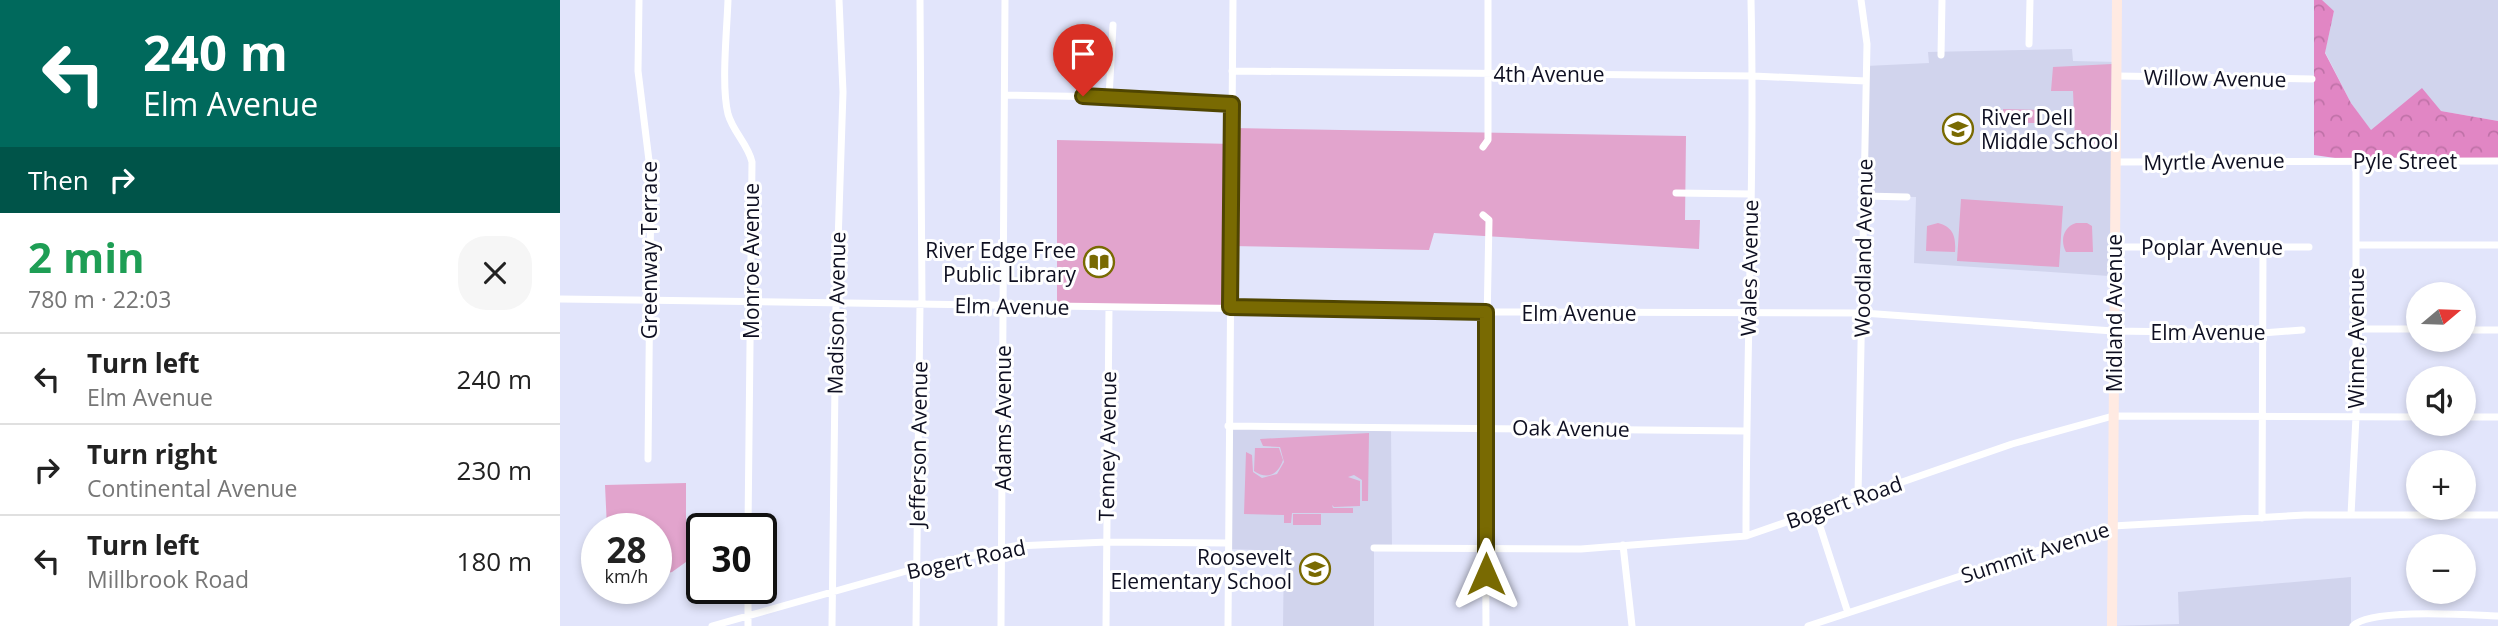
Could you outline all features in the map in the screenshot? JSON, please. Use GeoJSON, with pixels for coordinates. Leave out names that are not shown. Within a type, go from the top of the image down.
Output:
{"type":"FeatureCollection","features":[{"type":"Feature","properties":{"kind":"street","name":"Greenway Terrace"},"geometry":{"type":"LineString","coordinates":[[639,0],[638,71],[651,177],[648,459]]}},
{"type":"Feature","properties":{"kind":"street","name":"Monroe Avenue"},"geometry":{"type":"LineString","coordinates":[[728,0],[726,99],[731,121],[747,146],[752,162],[748,513]]}},
{"type":"Feature","properties":{"kind":"street","name":"Madison Avenue"},"geometry":{"type":"LineString","coordinates":[[832,626],[836,303],[843,92],[839,0]]}},
{"type":"Feature","properties":{"kind":"street","name":"Jefferson Avenue"},"geometry":{"type":"LineString","coordinates":[[916,626],[921,304],[920,0]]}},
{"type":"Feature","properties":{"kind":"street","name":"Adams Avenue"},"geometry":{"type":"LineString","coordinates":[[1001,626],[1005,0]]}},
{"type":"Feature","properties":{"kind":"street"},"geometry":{"type":"LineString","coordinates":[[1228,626],[1233,0]]}},
{"type":"Feature","properties":{"kind":"street"},"geometry":{"type":"LineString","coordinates":[[1483,148],[1488,140],[1488,0]]}},
{"type":"Feature","properties":{"kind":"street","name":"Wales Avenue"},"geometry":{"type":"LineString","coordinates":[[1746,536],[1747,313],[1753,76],[1751,0]]}},
{"type":"Feature","properties":{"kind":"street","name":"Woodland Avenue"},"geometry":{"type":"LineString","coordinates":[[1858,496],[1867,44],[1861,0]]}},
{"type":"Feature","properties":{"kind":"street"},"geometry":{"type":"LineString","coordinates":[[1941,55],[1942,0]]}},
{"type":"Feature","properties":{"kind":"street"},"geometry":{"type":"LineString","coordinates":[[2029,44],[2030,0]]}},
{"type":"Feature","properties":{"kind":"street","name":"Midland Avenue"},"geometry":{"type":"LineString","coordinates":[[2112,626],[2118,0]]}},
{"type":"Feature","properties":{"kind":"street"},"geometry":{"type":"LineString","coordinates":[[1109,97],[1113,26]]}},
{"type":"Feature","properties":{"kind":"street","name":"4th Avenue"},"geometry":{"type":"LineString","coordinates":[[1232,71],[1753,76],[1866,81]]}},
{"type":"Feature","properties":{"kind":"street","name":"Willow Avenue"},"geometry":{"type":"LineString","coordinates":[[2118,76],[2312,79]]}},
{"type":"Feature","properties":{"kind":"street"},"geometry":{"type":"LineString","coordinates":[[1006,95],[1109,97],[1159,102],[1232,104]]}},
{"type":"Feature","properties":{"kind":"street","name":"Myrtle Avenue"},"geometry":{"type":"LineString","coordinates":[[2115,162],[2312,160]]}},
{"type":"Feature","properties":{"kind":"street","name":"Pyle Street"},"geometry":{"type":"LineString","coordinates":[[2312,160],[2498,161]]}},
{"type":"Feature","properties":{"kind":"street","name":"Winne Avenue"},"geometry":{"type":"LineString","coordinates":[[2351,515],[2356,418],[2356,161]]}},
{"type":"Feature","properties":{"kind":"street"},"geometry":{"type":"LineString","coordinates":[[1676,193],[1751,194]]}},
{"type":"Feature","properties":{"kind":"street"},"geometry":{"type":"LineString","coordinates":[[1864,196],[1906,197]]}},
{"type":"Feature","properties":{"kind":"street"},"geometry":{"type":"LineString","coordinates":[[1483,215],[1489,220],[1485,427],[1486,626]]}},
{"type":"Feature","properties":{"kind":"street"},"geometry":{"type":"LineString","coordinates":[[2356,246],[2498,246]]}},
{"type":"Feature","properties":{"kind":"street","name":"Poplar Avenue"},"geometry":{"type":"LineString","coordinates":[[2114,247],[2309,247]]}},
{"type":"Feature","properties":{"kind":"street"},"geometry":{"type":"LineString","coordinates":[[2262,517],[2263,247]]}},
{"type":"Feature","properties":{"kind":"street","name":"Elm Avenue"},"geometry":{"type":"LineString","coordinates":[[560,299],[1486,312],[1863,313],[2113,331],[2262,333],[2302,330]]}},
{"type":"Feature","properties":{"kind":"street","name":"Tenney Avenue"},"geometry":{"type":"LineString","coordinates":[[1106,626],[1109,307]]}},
{"type":"Feature","properties":{"kind":"street"},"geometry":{"type":"LineString","coordinates":[[2356,329],[2406,329]]}},
{"type":"Feature","properties":{"kind":"street"},"geometry":{"type":"LineString","coordinates":[[2476,330],[2498,330]]}},
{"type":"Feature","properties":{"kind":"street","name":"Bogert Road"},"geometry":{"type":"LineString","coordinates":[[1374,548],[1581,549],[1746,536],[2012,444],[2113,416],[2406,417]]}},
{"type":"Feature","properties":{"kind":"street"},"geometry":{"type":"LineString","coordinates":[[2476,417],[2498,417]]}},
{"type":"Feature","properties":{"kind":"street","name":"Oak Avenue"},"geometry":{"type":"LineString","coordinates":[[1228,426],[1746,431]]}},
{"type":"Feature","properties":{"kind":"street"},"geometry":{"type":"LineString","coordinates":[[1815,512],[1847,613]]}},
{"type":"Feature","properties":{"kind":"street","name":"Summit Avenue"},"geometry":{"type":"LineString","coordinates":[[1808,626],[2113,526],[2311,515],[2498,515]]}},
{"type":"Feature","properties":{"kind":"street","name":"Bogert Road"},"geometry":{"type":"LineString","coordinates":[[712,626],[917,568],[1002,548],[1056,543],[1227,543]]}},
{"type":"Feature","properties":{"kind":"street"},"geometry":{"type":"LineString","coordinates":[[1623,545],[1632,626]]}},
{"type":"Feature","properties":{"kind":"street"},"geometry":{"type":"LineString","coordinates":[[748,604],[748,626]]}},
{"type":"Feature","properties":{"kind":"street"},"geometry":{"type":"LineString","coordinates":[[2353,626],[2362,620],[2411,614],[2498,616]]}},
{"type":"Feature","properties":{"kind":"shaded area"},"geometry":{"type":"Polygon","coordinates":[[[2321,0],[2498,0],[2498,121],[2441,111],[2371,131],[2351,103],[2325,52],[2334,11],[2321,0]]]}},
{"type":"Feature","properties":{"kind":"shaded area"},"geometry":{"type":"Polygon","coordinates":[[[2072,49],[2073,61],[2118,62],[2109,276],[1914,263],[1916,197],[1864,196],[1866,66],[1929,63],[1928,52],[2072,49]]]}},
{"type":"Feature","properties":{"kind":"shaded area"},"geometry":{"type":"Polygon","coordinates":[[[2112,64],[2110,151],[2091,148],[2075,139],[2073,91],[2051,91],[2053,67],[2112,64]]]}},
{"type":"Feature","properties":{"kind":"shaded area"},"geometry":{"type":"Polygon","coordinates":[[[2003,109],[2042,110],[2042,123],[2003,123],[2003,109]]]}},
{"type":"Feature","properties":{"kind":"shaded area"},"geometry":{"type":"Polygon","coordinates":[[[1233,128],[1686,136],[1685,220],[1700,220],[1699,249],[1434,233],[1429,250],[1232,246],[1231,307],[1057,306],[1057,140],[1233,144],[1233,128]]]}},
{"type":"Feature","properties":{"kind":"shaded area"},"geometry":{"type":"Polygon","coordinates":[[[1961,199],[2063,206],[2059,267],[1957,261],[1961,199]]]}},
{"type":"Feature","properties":{"kind":"shaded area"},"geometry":{"type":"Polygon","coordinates":[[[1938,223],[1948,227],[1953,234],[1955,252],[1926,251],[1927,226],[1938,223]]]}},
{"type":"Feature","properties":{"kind":"shaded area"},"geometry":{"type":"Polygon","coordinates":[[[2076,223],[2092,226],[2093,252],[2066,252],[2064,235],[2068,228],[2076,223]]]}},
{"type":"Feature","properties":{"kind":"shaded area"},"geometry":{"type":"Polygon","coordinates":[[[1228,426],[1391,427],[1392,548],[1374,548],[1374,626],[1283,626],[1284,551],[1227,549],[1228,426]]]}},
{"type":"Feature","properties":{"kind":"shaded area"},"geometry":{"type":"Polygon","coordinates":[[[1369,433],[1368,501],[1362,501],[1362,480],[1354,475],[1348,477],[1360,481],[1360,506],[1332,505],[1333,508],[1353,508],[1353,513],[1292,513],[1291,523],[1284,523],[1284,515],[1244,514],[1246,452],[1252,455],[1253,472],[1262,478],[1277,474],[1284,462],[1280,447],[1263,446],[1260,439],[1369,433]]]}},
{"type":"Feature","properties":{"kind":"shaded area"},"geometry":{"type":"Polygon","coordinates":[[[1255,448],[1279,448],[1283,460],[1272,475],[1254,471],[1255,448]]]}},
{"type":"Feature","properties":{"kind":"shaded area"},"geometry":{"type":"Polygon","coordinates":[[[686,483],[686,562],[672,572],[672,513],[606,513],[605,485],[686,483]]]}},
{"type":"Feature","properties":{"kind":"shaded area"},"geometry":{"type":"Polygon","coordinates":[[[1293,514],[1321,514],[1321,525],[1293,525],[1293,514]]]}},
{"type":"Feature","properties":{"kind":"shaded area"},"geometry":{"type":"Polygon","coordinates":[[[2351,577],[2351,626],[2112,626],[2179,624],[2178,592],[2351,577]]]}},
{"type":"Feature","properties":{"kind":"green space"},"geometry":{"type":"Polygon","coordinates":[[[2314,0],[2322,0],[2334,11],[2325,53],[2351,103],[2371,130],[2422,88],[2441,111],[2498,121],[2498,161],[2356,161],[2314,155],[2314,0]]]}},
{"type":"Feature","properties":{"kind":"place","name":"River Dell Middle School"},"geometry":{"type":"Point","coordinates":[1958,129]}},
{"type":"Feature","properties":{"kind":"place","name":"River Edge Free Public Library"},"geometry":{"type":"Point","coordinates":[1099,262]}},
{"type":"Feature","properties":{"kind":"place","name":"Roosevelt Elementary School"},"geometry":{"type":"Point","coordinates":[1315,569]}},
{"type":"Feature","properties":{"kind":"route"},"geometry":{"type":"LineString","coordinates":[[1083,96],[1232,104],[1230,307],[1486,312],[1486,574]]}}]}
